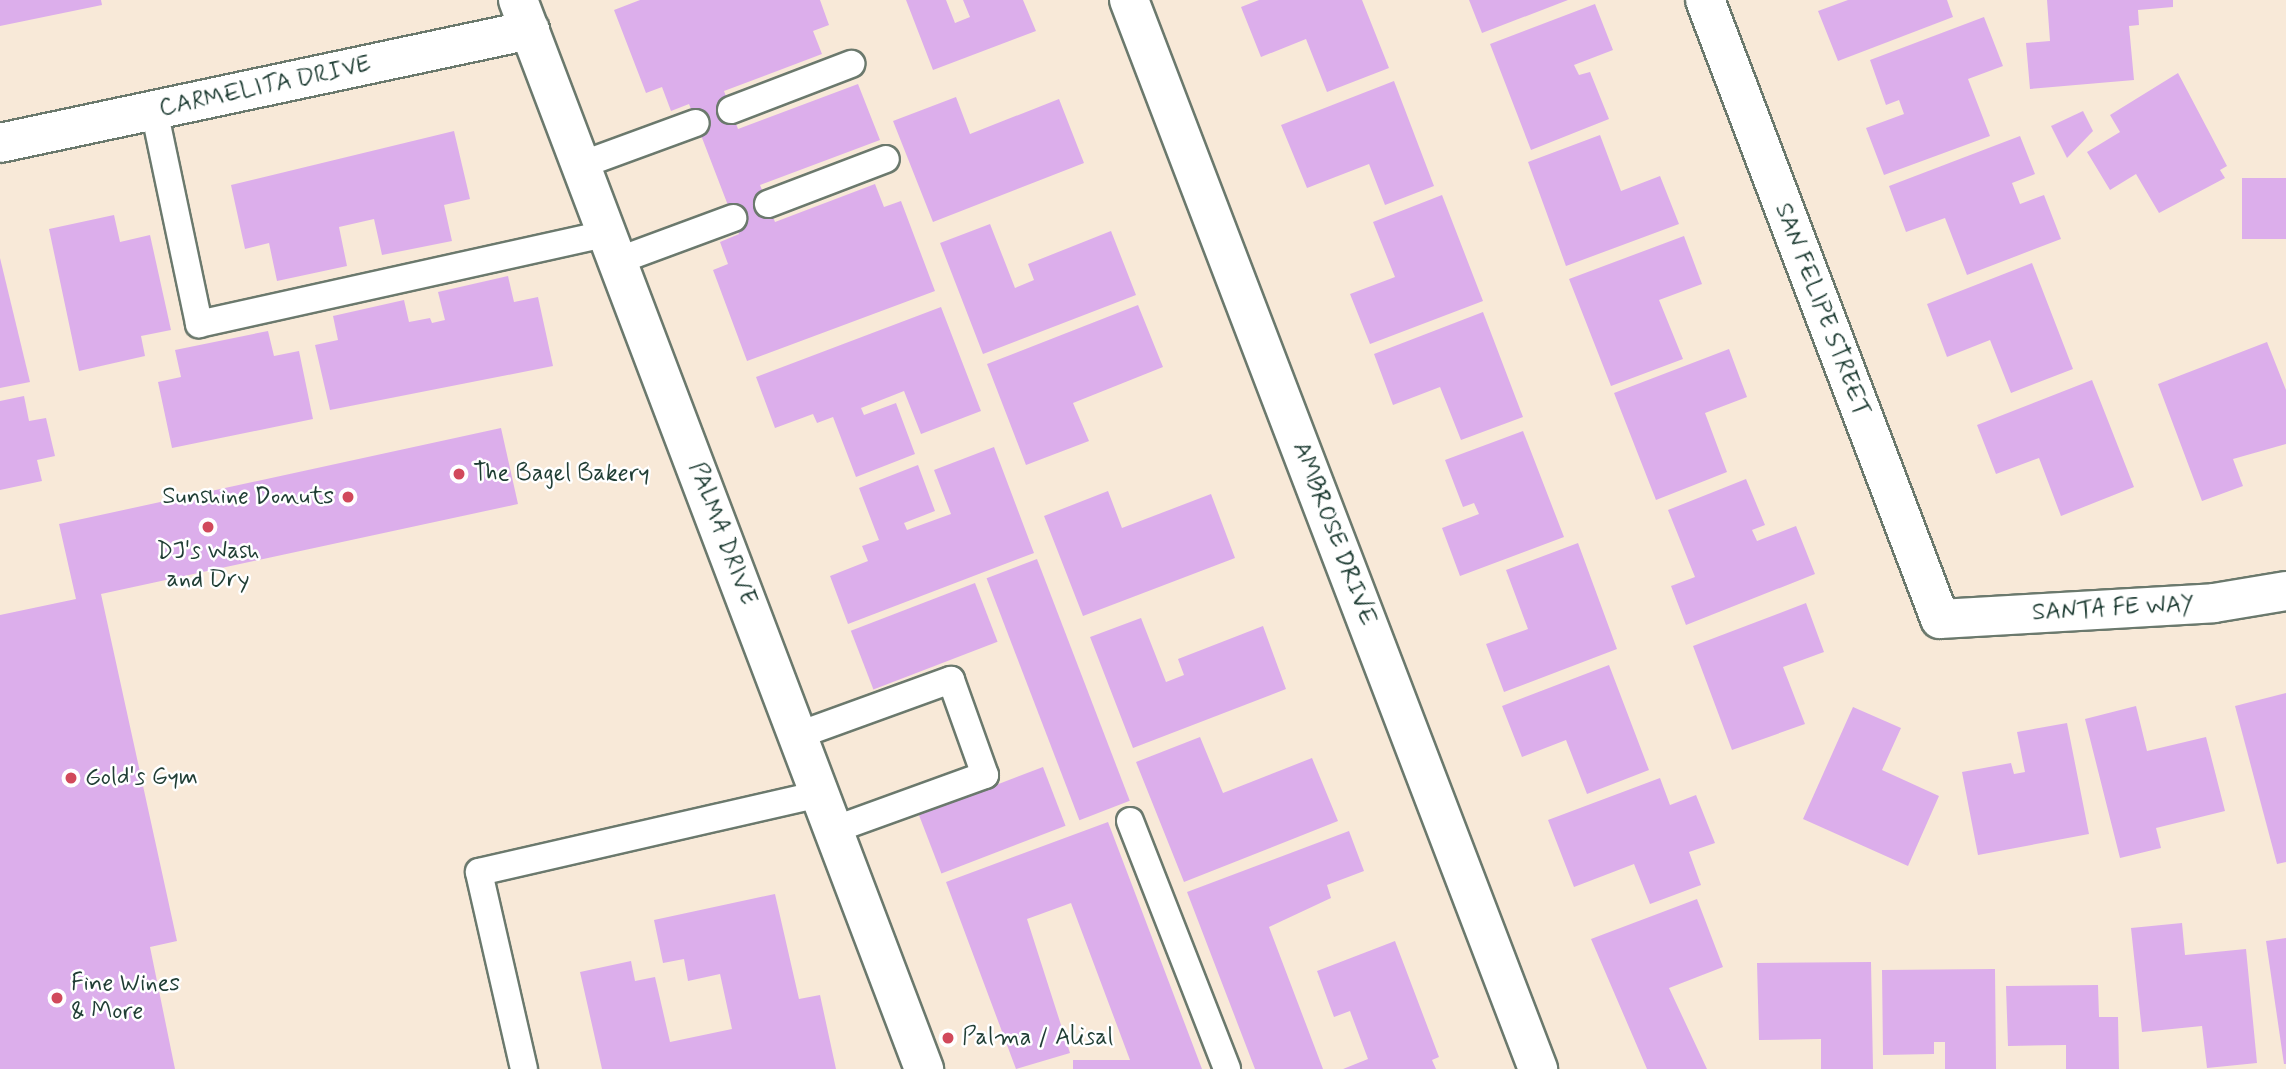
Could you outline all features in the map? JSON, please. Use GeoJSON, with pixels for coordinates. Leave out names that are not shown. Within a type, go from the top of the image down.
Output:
{"type":"FeatureCollection","features":[{"type":"Feature","properties":{"kind":"street","name":"AMBROSE DRIVE"},"geometry":{"type":"LineString","coordinates":[[1129,0],[1538,1069]]}},
{"type":"Feature","properties":{"kind":"street","name":"SAN FELIPE STREET"},"geometry":{"type":"LineString","coordinates":[[1705,0],[1940,619]]}},
{"type":"Feature","properties":{"kind":"street","name":"CARMELITA DRIVE"},"geometry":{"type":"LineString","coordinates":[[0,143],[154,110],[524,15]]}},
{"type":"Feature","properties":{"kind":"street","name":"PALMA DRIVE"},"geometry":{"type":"LineString","coordinates":[[524,15],[923,1069]]}},
{"type":"Feature","properties":{"kind":"street","name":"SANTA FE WAY"},"geometry":{"type":"LineString","coordinates":[[1940,619],[2214,603],[2286,591]]}},
{"type":"Feature","properties":{"kind":"lane"},"geometry":{"type":"LineString","coordinates":[[731,110],[851,64]]}},
{"type":"Feature","properties":{"kind":"lane"},"geometry":{"type":"LineString","coordinates":[[154,110],[199,324],[612,247],[733,218]]}},
{"type":"Feature","properties":{"kind":"lane"},"geometry":{"type":"LineString","coordinates":[[581,165],[696,123]]}},
{"type":"Feature","properties":{"kind":"lane"},"geometry":{"type":"LineString","coordinates":[[768,204],[886,159]]}},
{"type":"Feature","properties":{"kind":"lane"},"geometry":{"type":"LineString","coordinates":[[796,736],[951,680],[985,775],[832,830]]}},
{"type":"Feature","properties":{"kind":"lane"},"geometry":{"type":"LineString","coordinates":[[524,1069],[479,872],[819,794]]}},
{"type":"Feature","properties":{"kind":"lane"},"geometry":{"type":"LineString","coordinates":[[1130,821],[1227,1069]]}},
{"type":"Feature","properties":{"kind":"building"},"geometry":{"type":"Polygon","coordinates":[[[0,0],[101,0],[102,5],[0,26],[0,0]]]}},
{"type":"Feature","properties":{"kind":"building"},"geometry":{"type":"Polygon","coordinates":[[[640,0],[820,0],[829,25],[813,31],[822,54],[724,91],[738,129],[858,84],[880,140],[760,185],[775,222],[875,184],[884,207],[901,201],[935,291],[747,361],[713,270],[728,264],[720,242],[739,234],[689,104],[671,111],[662,87],[646,93],[614,10],[640,0]]]}},
{"type":"Feature","properties":{"kind":"building"},"geometry":{"type":"Polygon","coordinates":[[[906,0],[946,0],[955,23],[970,17],[963,0],[1023,0],[1036,31],[933,70],[906,0]]]}},
{"type":"Feature","properties":{"kind":"building"},"geometry":{"type":"Polygon","coordinates":[[[1259,0],[1362,0],[1389,68],[1327,92],[1306,39],[1261,57],[1241,7],[1259,0]]]}},
{"type":"Feature","properties":{"kind":"building"},"geometry":{"type":"Polygon","coordinates":[[[1469,0],[1568,0],[1482,33],[1469,0]]]}},
{"type":"Feature","properties":{"kind":"building"},"geometry":{"type":"Polygon","coordinates":[[[1848,0],[1947,0],[1953,17],[1838,61],[1818,11],[1848,0]]]}},
{"type":"Feature","properties":{"kind":"building"},"geometry":{"type":"Polygon","coordinates":[[[2047,0],[2173,0],[2173,7],[2138,10],[2139,25],[2129,26],[2134,80],[2030,89],[2026,43],[2050,41],[2047,0]]]}},
{"type":"Feature","properties":{"kind":"building"},"geometry":{"type":"Polygon","coordinates":[[[1595,4],[1613,50],[1574,65],[1579,75],[1590,72],[1609,119],[1531,150],[1490,44],[1595,4]]]}},
{"type":"Feature","properties":{"kind":"building"},"geometry":{"type":"Polygon","coordinates":[[[1984,17],[2003,66],[1968,79],[1990,136],[1884,175],[1866,128],[1904,114],[1899,100],[1886,105],[1870,60],[1984,17]]]}},
{"type":"Feature","properties":{"kind":"building"},"geometry":{"type":"Polygon","coordinates":[[[2178,73],[2227,166],[2220,170],[2225,178],[2159,213],[2136,174],[2110,190],[2087,152],[2120,132],[2110,115],[2178,73]]]}},
{"type":"Feature","properties":{"kind":"building"},"geometry":{"type":"Polygon","coordinates":[[[1394,81],[1434,186],[1385,205],[1369,164],[1307,188],[1281,125],[1394,81]]]}},
{"type":"Feature","properties":{"kind":"building"},"geometry":{"type":"Polygon","coordinates":[[[956,97],[970,134],[1059,99],[1084,163],[933,222],[893,121],[956,97]]]}},
{"type":"Feature","properties":{"kind":"building"},"geometry":{"type":"Polygon","coordinates":[[[2083,111],[2093,131],[2067,158],[2051,126],[2083,111]]]}},
{"type":"Feature","properties":{"kind":"building"},"geometry":{"type":"Polygon","coordinates":[[[454,131],[470,199],[444,205],[452,241],[382,255],[374,219],[339,227],[347,266],[277,281],[269,243],[245,249],[231,185],[454,131]]]}},
{"type":"Feature","properties":{"kind":"building"},"geometry":{"type":"Polygon","coordinates":[[[1600,135],[1621,191],[1660,176],[1679,224],[1566,266],[1528,162],[1600,135]]]}},
{"type":"Feature","properties":{"kind":"building"},"geometry":{"type":"Polygon","coordinates":[[[2020,136],[2035,174],[2012,183],[2020,204],[2044,195],[2061,239],[1967,275],[1945,218],[1906,232],[1889,186],[2020,136]]]}},
{"type":"Feature","properties":{"kind":"building"},"geometry":{"type":"Polygon","coordinates":[[[2242,178],[2286,178],[2286,239],[2242,239],[2242,178]]]}},
{"type":"Feature","properties":{"kind":"building"},"geometry":{"type":"Polygon","coordinates":[[[1442,195],[1483,301],[1370,344],[1350,294],[1395,277],[1373,222],[1442,195]]]}},
{"type":"Feature","properties":{"kind":"building"},"geometry":{"type":"Polygon","coordinates":[[[114,215],[120,242],[150,235],[171,330],[141,336],[145,356],[79,371],[49,229],[114,215]]]}},
{"type":"Feature","properties":{"kind":"building"},"geometry":{"type":"Polygon","coordinates":[[[990,224],[1015,288],[1034,280],[1028,264],[1111,231],[1136,295],[983,354],[940,243],[990,224]]]}},
{"type":"Feature","properties":{"kind":"building"},"geometry":{"type":"Polygon","coordinates":[[[1684,236],[1702,284],[1659,300],[1683,359],[1611,386],[1569,279],[1684,236]]]}},
{"type":"Feature","properties":{"kind":"building"},"geometry":{"type":"Polygon","coordinates":[[[0,258],[30,382],[0,388],[0,258]]]}},
{"type":"Feature","properties":{"kind":"building"},"geometry":{"type":"Polygon","coordinates":[[[2032,263],[2073,369],[2011,393],[1990,340],[1947,357],[1927,304],[2032,263]]]}},
{"type":"Feature","properties":{"kind":"building"},"geometry":{"type":"Polygon","coordinates":[[[508,276],[514,302],[538,297],[553,366],[330,410],[315,345],[338,340],[333,316],[404,300],[409,322],[430,318],[432,323],[445,320],[438,292],[508,276]]]}},
{"type":"Feature","properties":{"kind":"building"},"geometry":{"type":"Polygon","coordinates":[[[1138,305],[1163,367],[1073,403],[1089,441],[1026,465],[987,364],[1138,305]]]}},
{"type":"Feature","properties":{"kind":"building"},"geometry":{"type":"Polygon","coordinates":[[[941,307],[981,411],[921,434],[904,391],[861,408],[864,415],[896,403],[915,454],[856,477],[833,417],[817,423],[813,414],[775,428],[756,377],[941,307]]]}},
{"type":"Feature","properties":{"kind":"building"},"geometry":{"type":"Polygon","coordinates":[[[1483,312],[1523,417],[1461,440],[1440,387],[1393,405],[1374,354],[1483,312]]]}},
{"type":"Feature","properties":{"kind":"building"},"geometry":{"type":"Polygon","coordinates":[[[268,331],[274,356],[299,351],[313,419],[172,448],[158,382],[181,377],[175,350],[268,331]]]}},
{"type":"Feature","properties":{"kind":"building"},"geometry":{"type":"Polygon","coordinates":[[[2267,342],[2286,390],[2286,444],[2233,459],[2243,486],[2202,501],[2158,384],[2267,342]]]}},
{"type":"Feature","properties":{"kind":"building"},"geometry":{"type":"Polygon","coordinates":[[[1729,349],[1747,397],[1705,413],[1727,472],[1656,500],[1614,393],[1729,349]]]}},
{"type":"Feature","properties":{"kind":"building"},"geometry":{"type":"Polygon","coordinates":[[[2092,380],[2134,487],[2061,516],[2039,458],[1996,474],[1977,425],[2092,380]]]}},
{"type":"Feature","properties":{"kind":"building"},"geometry":{"type":"Polygon","coordinates":[[[24,396],[29,421],[46,418],[55,456],[37,460],[42,481],[0,490],[0,401],[24,396]]]}},
{"type":"Feature","properties":{"kind":"building"},"geometry":{"type":"Polygon","coordinates":[[[501,428],[518,504],[101,594],[177,941],[150,947],[175,1069],[0,1069],[0,615],[76,599],[59,524],[501,428]]]}},
{"type":"Feature","properties":{"kind":"building"},"geometry":{"type":"Polygon","coordinates":[[[1523,431],[1564,537],[1460,576],[1442,528],[1479,514],[1474,503],[1463,507],[1445,460],[1523,431]]]}},
{"type":"Feature","properties":{"kind":"building"},"geometry":{"type":"Polygon","coordinates":[[[994,447],[1034,553],[848,624],[830,576],[868,561],[862,546],[879,540],[859,488],[918,465],[935,511],[904,523],[907,530],[951,514],[934,470],[994,447]]]}},
{"type":"Feature","properties":{"kind":"building"},"geometry":{"type":"Polygon","coordinates":[[[1746,479],[1765,525],[1752,530],[1757,541],[1796,526],[1815,574],[1686,625],[1671,586],[1695,577],[1668,510],[1746,479]]]}},
{"type":"Feature","properties":{"kind":"building"},"geometry":{"type":"Polygon","coordinates":[[[1108,491],[1122,528],[1211,494],[1235,558],[1083,616],[1044,516],[1108,491]]]}},
{"type":"Feature","properties":{"kind":"building"},"geometry":{"type":"Polygon","coordinates":[[[1578,543],[1617,649],[1504,692],[1486,644],[1528,629],[1506,570],[1578,543]]]}},
{"type":"Feature","properties":{"kind":"building"},"geometry":{"type":"Polygon","coordinates":[[[1037,559],[1130,801],[1079,820],[987,578],[1037,559]]]}},
{"type":"Feature","properties":{"kind":"building"},"geometry":{"type":"Polygon","coordinates":[[[975,583],[998,642],[873,689],[851,631],[975,583]]]}},
{"type":"Feature","properties":{"kind":"building"},"geometry":{"type":"Polygon","coordinates":[[[1806,603],[1824,652],[1783,667],[1805,724],[1732,750],[1693,646],[1806,603]]]}},
{"type":"Feature","properties":{"kind":"building"},"geometry":{"type":"Polygon","coordinates":[[[1141,618],[1166,682],[1184,675],[1178,659],[1263,626],[1286,689],[1133,748],[1090,637],[1141,618]]]}},
{"type":"Feature","properties":{"kind":"building"},"geometry":{"type":"Polygon","coordinates":[[[1609,665],[1649,770],[1587,794],[1566,740],[1522,757],[1502,706],[1609,665]]]}},
{"type":"Feature","properties":{"kind":"building"},"geometry":{"type":"Polygon","coordinates":[[[2286,693],[2286,862],[2277,864],[2235,706],[2286,693]]]}},
{"type":"Feature","properties":{"kind":"building"},"geometry":{"type":"Polygon","coordinates":[[[2136,706],[2147,751],[2206,737],[2225,811],[2156,828],[2161,848],[2120,858],[2085,719],[2136,706]]]}},
{"type":"Feature","properties":{"kind":"building"},"geometry":{"type":"Polygon","coordinates":[[[1853,707],[1901,728],[1882,770],[1939,796],[1908,866],[1803,819],[1853,707]]]}},
{"type":"Feature","properties":{"kind":"building"},"geometry":{"type":"Polygon","coordinates":[[[2067,723],[2089,834],[1978,855],[1962,772],[2011,763],[2014,774],[2025,772],[2017,732],[2067,723]]]}},
{"type":"Feature","properties":{"kind":"building"},"geometry":{"type":"Polygon","coordinates":[[[1200,737],[1223,793],[1312,758],[1338,821],[1184,882],[1136,762],[1200,737]]]}},
{"type":"Feature","properties":{"kind":"building"},"geometry":{"type":"Polygon","coordinates":[[[1043,767],[1066,826],[941,873],[919,815],[1043,767]]]}},
{"type":"Feature","properties":{"kind":"building"},"geometry":{"type":"Polygon","coordinates":[[[1660,778],[1670,805],[1696,795],[1715,843],[1689,852],[1701,885],[1650,904],[1634,864],[1574,887],[1548,820],[1660,778]]]}},
{"type":"Feature","properties":{"kind":"building"},"geometry":{"type":"Polygon","coordinates":[[[1108,822],[1202,1069],[1073,1069],[1073,1060],[1130,1060],[1071,903],[1027,919],[1070,1053],[1016,1069],[946,882],[1108,822]]]}},
{"type":"Feature","properties":{"kind":"building"},"geometry":{"type":"Polygon","coordinates":[[[1349,831],[1364,871],[1327,885],[1331,898],[1269,927],[1323,1069],[1255,1069],[1187,892],[1349,831]]]}},
{"type":"Feature","properties":{"kind":"building"},"geometry":{"type":"Polygon","coordinates":[[[775,894],[799,999],[820,995],[836,1069],[602,1069],[580,972],[631,961],[635,981],[655,977],[670,1042],[732,1029],[720,974],[688,981],[684,959],[663,963],[654,920],[775,894]]]}},
{"type":"Feature","properties":{"kind":"building"},"geometry":{"type":"Polygon","coordinates":[[[1697,899],[1723,967],[1669,988],[1707,1069],[1647,1069],[1591,939],[1697,899]]]}},
{"type":"Feature","properties":{"kind":"building"},"geometry":{"type":"Polygon","coordinates":[[[2182,923],[2185,955],[2246,949],[2257,1063],[2207,1068],[2202,1026],[2142,1032],[2131,928],[2182,923]]]}},
{"type":"Feature","properties":{"kind":"building"},"geometry":{"type":"Polygon","coordinates":[[[2286,938],[2286,1064],[2284,1064],[2266,941],[2286,938]]]}},
{"type":"Feature","properties":{"kind":"building"},"geometry":{"type":"Polygon","coordinates":[[[1395,941],[1439,1057],[1432,1060],[1436,1069],[1343,1069],[1368,1059],[1350,1011],[1334,1017],[1317,971],[1395,941]]]}},
{"type":"Feature","properties":{"kind":"building"},"geometry":{"type":"Polygon","coordinates":[[[1871,962],[1873,1069],[1821,1069],[1821,1039],[1759,1040],[1757,963],[1871,962]]]}},
{"type":"Feature","properties":{"kind":"building"},"geometry":{"type":"Polygon","coordinates":[[[1995,969],[1996,1069],[1945,1069],[1945,1042],[1934,1042],[1934,1054],[1883,1055],[1882,970],[1995,969]]]}},
{"type":"Feature","properties":{"kind":"building"},"geometry":{"type":"Polygon","coordinates":[[[2098,985],[2099,1017],[2118,1017],[2119,1069],[2066,1069],[2066,1045],[2008,1046],[2006,986],[2098,985]]]}},
{"type":"Feature","properties":{"kind":"place","name":"The Bagel Bakery"},"geometry":{"type":"Point","coordinates":[459,474]}},
{"type":"Feature","properties":{"kind":"place","name":"Sunshine Donuts"},"geometry":{"type":"Point","coordinates":[348,497]}},
{"type":"Feature","properties":{"kind":"place","name":"DJ's Wash and Dry"},"geometry":{"type":"Point","coordinates":[208,527]}},
{"type":"Feature","properties":{"kind":"place","name":"Gold's Gym"},"geometry":{"type":"Point","coordinates":[71,778]}},
{"type":"Feature","properties":{"kind":"place","name":"Fine Wines & More"},"geometry":{"type":"Point","coordinates":[57,998]}},
{"type":"Feature","properties":{"kind":"place","name":"Palma / Alisal"},"geometry":{"type":"Point","coordinates":[948,1038]}}]}
